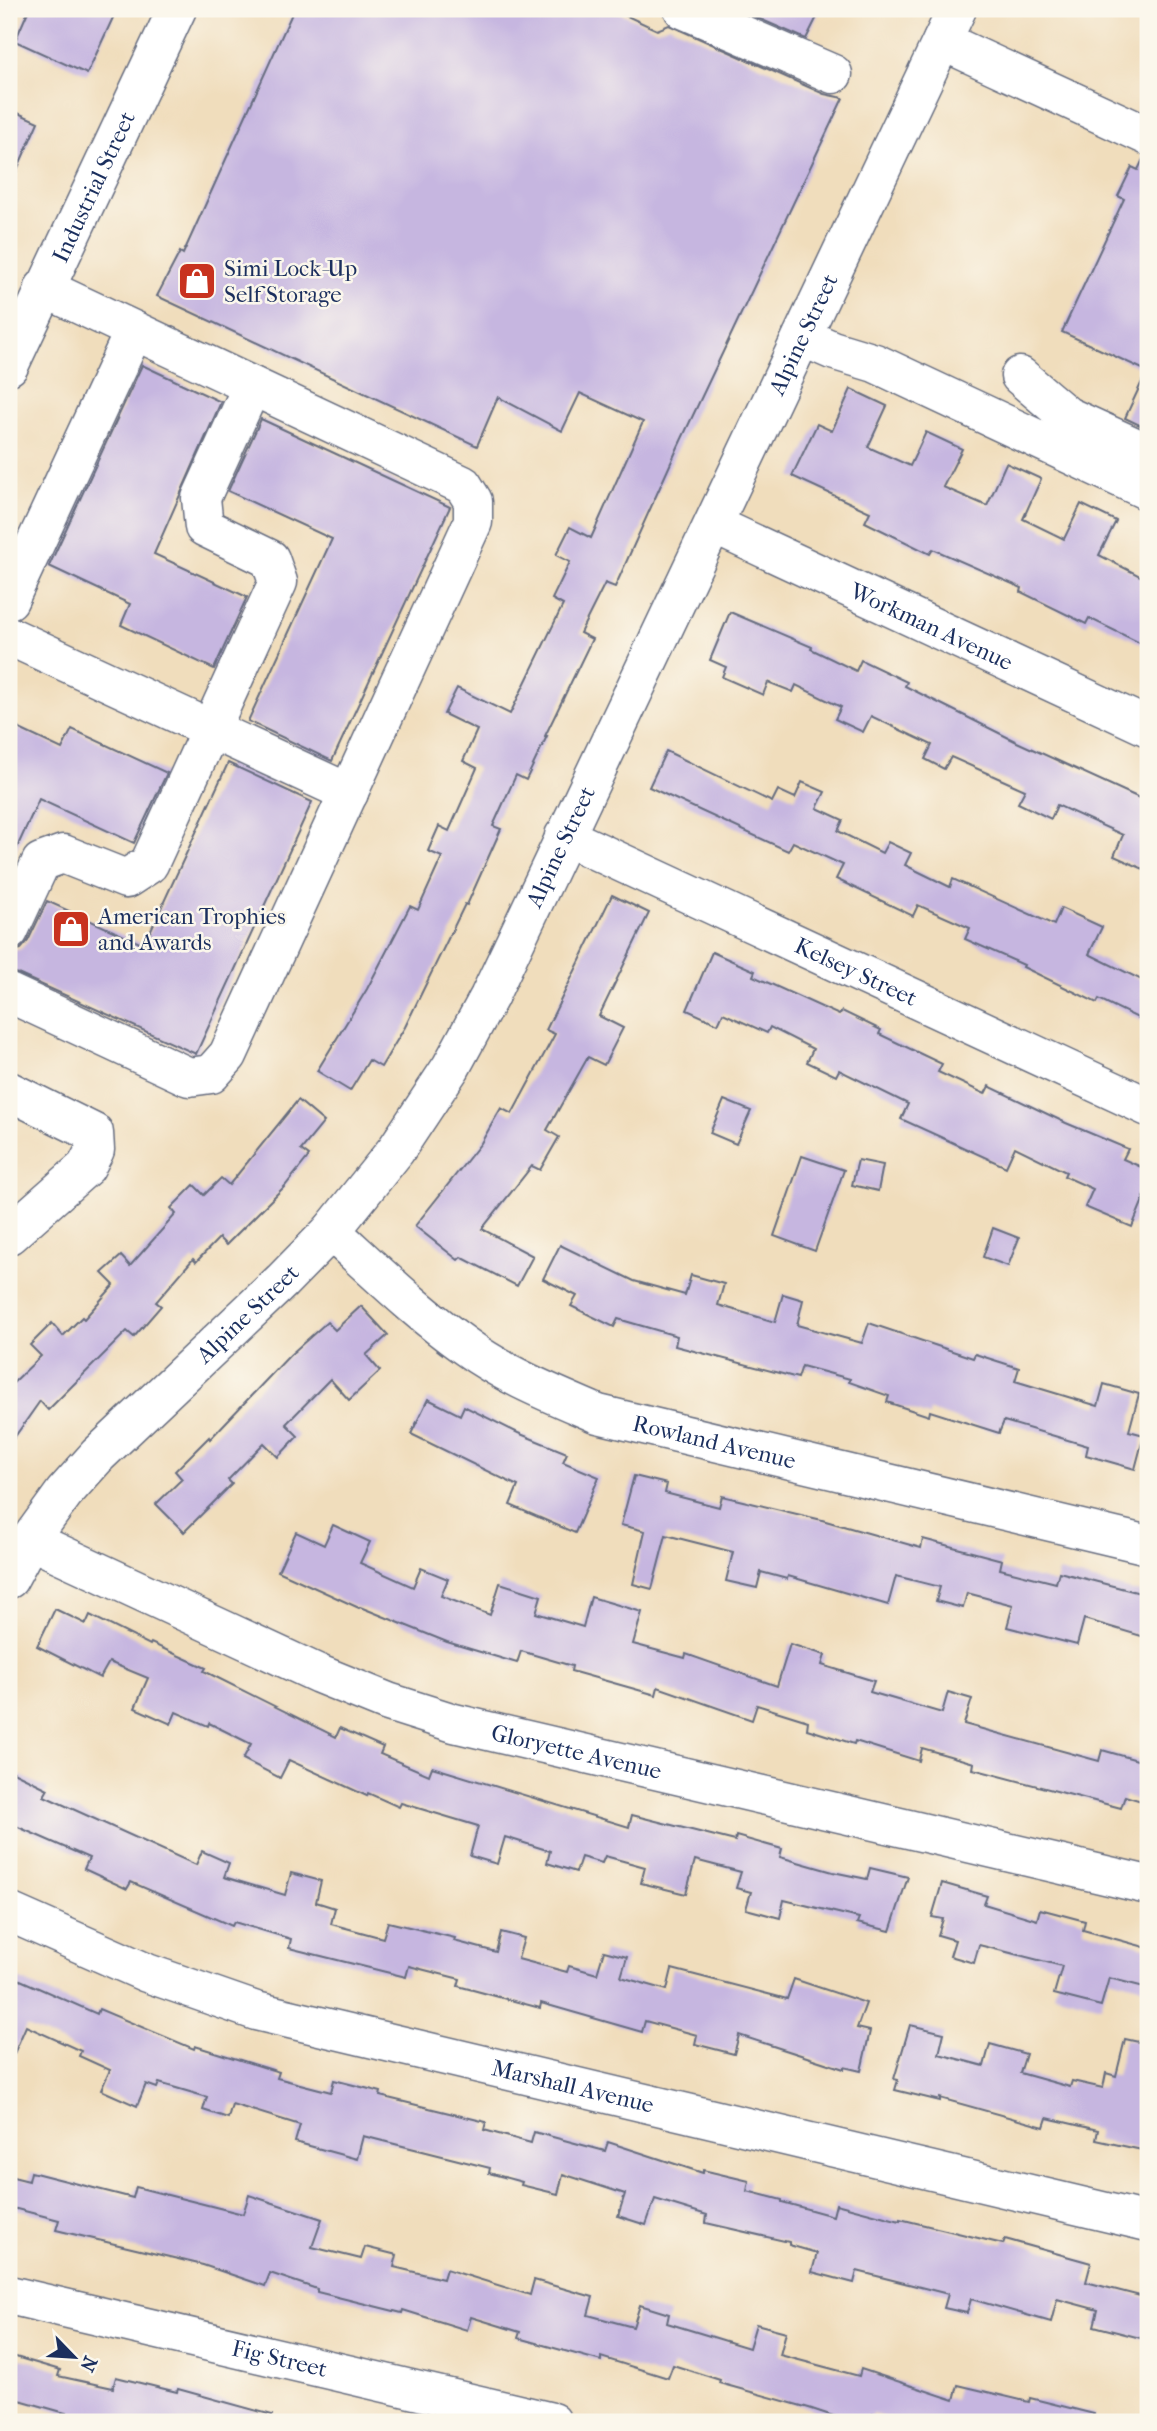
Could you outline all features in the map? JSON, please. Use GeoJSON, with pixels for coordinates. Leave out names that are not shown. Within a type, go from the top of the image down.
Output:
{"type":"FeatureCollection","features":[{"type":"Feature","properties":{"kind":"street","name":"Industrial Street"},"geometry":{"type":"LineString","coordinates":[[9,366],[177,9]]}},
{"type":"Feature","properties":{"kind":"street"},"geometry":{"type":"LineString","coordinates":[[683,9],[833,74]]}},
{"type":"Feature","properties":{"kind":"street"},"geometry":{"type":"LineString","coordinates":[[950,25],[1148,136]]}},
{"type":"Feature","properties":{"kind":"street","name":"Alpine Street"},"geometry":{"type":"LineString","coordinates":[[9,1579],[30,1540],[64,1493],[98,1455],[331,1231],[396,1150],[451,1067],[489,997],[950,25]]}},
{"type":"Feature","properties":{"kind":"street"},"geometry":{"type":"LineString","coordinates":[[9,993],[189,1077],[211,1074],[228,1055],[473,522],[473,501],[463,485],[44,288]]}},
{"type":"Feature","properties":{"kind":"street"},"geometry":{"type":"LineString","coordinates":[[9,600],[134,331]]}},
{"type":"Feature","properties":{"kind":"street"},"geometry":{"type":"LineString","coordinates":[[802,337],[832,350],[875,362],[1148,491]]}},
{"type":"Feature","properties":{"kind":"street"},"geometry":{"type":"LineString","coordinates":[[1020,376],[1067,416],[1148,453]]}},
{"type":"Feature","properties":{"kind":"street"},"geometry":{"type":"LineString","coordinates":[[9,931],[41,862],[63,854],[126,879],[149,864],[278,582],[270,559],[204,527],[201,498],[252,386]]}},
{"type":"Feature","properties":{"kind":"street","name":"Workman Avenue"},"geometry":{"type":"LineString","coordinates":[[714,525],[1148,727]]}},
{"type":"Feature","properties":{"kind":"street"},"geometry":{"type":"LineString","coordinates":[[9,636],[349,793]]}},
{"type":"Feature","properties":{"kind":"street","name":"Kelsey Street"},"geometry":{"type":"LineString","coordinates":[[564,836],[1148,1107]]}},
{"type":"Feature","properties":{"kind":"street"},"geometry":{"type":"LineString","coordinates":[[9,1091],[94,1133],[95,1150],[86,1167],[9,1235]]}},
{"type":"Feature","properties":{"kind":"street","name":"Rowland Avenue"},"geometry":{"type":"LineString","coordinates":[[331,1231],[421,1312],[466,1347],[526,1383],[598,1414],[1148,1545]]}},
{"type":"Feature","properties":{"kind":"street","name":"Gloryette Avenue"},"geometry":{"type":"LineString","coordinates":[[30,1540],[318,1674],[388,1702],[441,1719],[1148,1885]]}},
{"type":"Feature","properties":{"kind":"street","name":"Marshall Avenue"},"geometry":{"type":"LineString","coordinates":[[9,1912],[147,1973],[256,2011],[1148,2222]]}},
{"type":"Feature","properties":{"kind":"street","name":"Fig Street"},"geometry":{"type":"LineString","coordinates":[[9,2295],[552,2422]]}},
{"type":"Feature","properties":{"kind":"building"},"geometry":{"type":"Polygon","coordinates":[[[29,9],[117,9],[87,74],[15,41],[29,9]]]}},
{"type":"Feature","properties":{"kind":"building"},"geometry":{"type":"Polygon","coordinates":[[[294,9],[612,9],[657,30],[669,25],[824,94],[843,98],[615,587],[605,583],[580,633],[592,639],[526,780],[516,775],[493,826],[501,829],[467,905],[465,904],[405,1027],[381,1067],[369,1060],[350,1091],[317,1071],[367,989],[410,906],[418,910],[442,857],[428,851],[439,826],[449,831],[477,768],[463,761],[477,730],[444,714],[457,688],[510,714],[563,605],[552,599],[570,562],[556,555],[570,527],[591,538],[643,422],[580,393],[562,431],[498,397],[477,446],[157,296],[180,252],[183,254],[294,9]]]}},
{"type":"Feature","properties":{"kind":"building"},"geometry":{"type":"Polygon","coordinates":[[[737,9],[821,9],[806,39],[737,9]]]}},
{"type":"Feature","properties":{"kind":"building"},"geometry":{"type":"Polygon","coordinates":[[[9,109],[38,122],[9,188],[9,109]]]}},
{"type":"Feature","properties":{"kind":"building"},"geometry":{"type":"Polygon","coordinates":[[[1144,157],[1148,158],[1148,429],[1125,418],[1147,371],[1062,332],[1124,199],[1118,196],[1132,167],[1138,170],[1144,157]]]}},
{"type":"Feature","properties":{"kind":"building"},"geometry":{"type":"Polygon","coordinates":[[[142,365],[221,402],[154,554],[247,597],[214,669],[121,625],[130,604],[49,566],[142,365]]]}},
{"type":"Feature","properties":{"kind":"building"},"geometry":{"type":"Polygon","coordinates":[[[851,389],[887,406],[868,447],[910,466],[926,432],[962,449],[943,487],[987,506],[1006,463],[1041,479],[1023,519],[1064,539],[1081,504],[1116,521],[1099,555],[1148,580],[1148,647],[1089,618],[1086,624],[1021,592],[1022,588],[933,549],[930,554],[865,522],[870,512],[792,476],[817,424],[832,431],[851,389]]]}},
{"type":"Feature","properties":{"kind":"building"},"geometry":{"type":"Polygon","coordinates":[[[261,419],[450,507],[332,761],[248,721],[332,539],[228,491],[261,419]]]}},
{"type":"Feature","properties":{"kind":"building"},"geometry":{"type":"Polygon","coordinates":[[[730,612],[812,647],[811,649],[856,671],[861,660],[907,682],[905,686],[1017,742],[1148,802],[1148,871],[1114,856],[1123,835],[1057,805],[1051,819],[1018,803],[1025,790],[951,757],[944,769],[925,759],[932,745],[871,716],[863,732],[835,719],[841,707],[796,685],[793,692],[768,682],[763,695],[722,677],[726,667],[710,660],[730,612]]]}},
{"type":"Feature","properties":{"kind":"building"},"geometry":{"type":"Polygon","coordinates":[[[9,724],[62,749],[72,729],[167,773],[134,843],[39,799],[9,865],[9,724]]]}},
{"type":"Feature","properties":{"kind":"building"},"geometry":{"type":"Polygon","coordinates":[[[666,751],[772,802],[778,790],[795,798],[802,782],[825,792],[817,808],[843,820],[838,831],[882,853],[888,842],[911,853],[905,865],[950,887],[953,879],[1054,925],[1061,908],[1102,927],[1089,954],[1148,983],[1148,1023],[1099,999],[1097,1003],[1023,967],[1024,965],[965,939],[970,928],[918,905],[913,916],[836,879],[843,865],[793,842],[788,851],[649,787],[666,751]]]}},
{"type":"Feature","properties":{"kind":"building"},"geometry":{"type":"Polygon","coordinates":[[[228,763],[312,802],[196,1054],[9,970],[9,952],[21,949],[28,941],[47,901],[144,945],[228,763]]]}},
{"type":"Feature","properties":{"kind":"building"},"geometry":{"type":"Polygon","coordinates":[[[612,895],[649,913],[599,1016],[623,1028],[604,1065],[588,1057],[547,1130],[559,1137],[540,1170],[532,1166],[482,1229],[533,1256],[517,1286],[461,1257],[458,1260],[415,1226],[481,1143],[501,1108],[512,1114],[555,1034],[546,1030],[612,895]]]}},
{"type":"Feature","properties":{"kind":"building"},"geometry":{"type":"Polygon","coordinates":[[[712,952],[755,971],[753,976],[839,1015],[842,1011],[881,1030],[879,1034],[942,1064],[938,1072],[985,1094],[989,1086],[1128,1149],[1123,1159],[1148,1170],[1148,1188],[1132,1227],[1085,1207],[1093,1189],[1064,1176],[1066,1172],[1015,1147],[1006,1167],[901,1119],[908,1104],[839,1070],[836,1076],[807,1062],[813,1049],[770,1027],[767,1033],[723,1013],[718,1024],[687,1010],[712,952]]]}},
{"type":"Feature","properties":{"kind":"building"},"geometry":{"type":"Polygon","coordinates":[[[298,1100],[324,1122],[301,1150],[309,1156],[285,1186],[226,1245],[219,1238],[196,1262],[193,1259],[156,1302],[161,1306],[134,1337],[127,1331],[48,1410],[40,1401],[9,1445],[9,1387],[41,1356],[30,1345],[52,1323],[63,1336],[82,1317],[84,1319],[114,1285],[102,1273],[121,1256],[130,1266],[176,1214],[171,1208],[194,1185],[204,1195],[221,1178],[229,1185],[298,1100]]]}},
{"type":"Feature","properties":{"kind":"building"},"geometry":{"type":"Polygon","coordinates":[[[724,1100],[751,1111],[736,1144],[710,1133],[724,1100]]]}},
{"type":"Feature","properties":{"kind":"building"},"geometry":{"type":"Polygon","coordinates":[[[802,1156],[844,1170],[815,1251],[774,1236],[802,1156]]]}},
{"type":"Feature","properties":{"kind":"building"},"geometry":{"type":"Polygon","coordinates":[[[858,1160],[883,1165],[878,1191],[852,1185],[858,1160]]]}},
{"type":"Feature","properties":{"kind":"building"},"geometry":{"type":"Polygon","coordinates":[[[993,1228],[1019,1238],[1008,1266],[983,1257],[993,1228]]]}},
{"type":"Feature","properties":{"kind":"building"},"geometry":{"type":"Polygon","coordinates":[[[560,1245],[634,1281],[685,1295],[691,1275],[724,1284],[718,1305],[775,1322],[783,1294],[803,1300],[797,1325],[862,1343],[869,1323],[973,1358],[975,1354],[1019,1368],[1015,1381],[1098,1406],[1104,1384],[1139,1394],[1129,1431],[1144,1435],[1135,1469],[1086,1455],[1088,1446],[1004,1421],[999,1433],[930,1411],[929,1416],[887,1402],[889,1396],[849,1382],[850,1379],[802,1366],[798,1378],[675,1346],[677,1336],[618,1319],[614,1327],[571,1306],[577,1296],[543,1279],[560,1245]]]}},
{"type":"Feature","properties":{"kind":"building"},"geometry":{"type":"Polygon","coordinates":[[[361,1306],[388,1335],[366,1355],[380,1371],[349,1400],[330,1379],[286,1424],[298,1436],[278,1457],[264,1443],[228,1480],[232,1484],[184,1532],[156,1504],[182,1479],[175,1471],[209,1437],[210,1439],[290,1355],[327,1322],[335,1330],[361,1306]]]}},
{"type":"Feature","properties":{"kind":"building"},"geometry":{"type":"Polygon","coordinates":[[[428,1399],[460,1415],[464,1406],[518,1433],[567,1453],[563,1462],[599,1477],[575,1533],[510,1505],[518,1486],[411,1434],[428,1399]]]}},
{"type":"Feature","properties":{"kind":"building"},"geometry":{"type":"Polygon","coordinates":[[[634,1476],[667,1484],[665,1493],[719,1507],[722,1496],[921,1548],[923,1539],[1002,1560],[1000,1569],[1056,1583],[1059,1572],[1148,1595],[1148,1638],[1084,1619],[1077,1645],[1007,1627],[1013,1605],[967,1593],[963,1608],[936,1601],[940,1587],[896,1576],[888,1605],[788,1576],[787,1579],[761,1572],[757,1588],[726,1581],[733,1552],[666,1535],[652,1589],[633,1584],[645,1531],[621,1525],[634,1476]]]}},
{"type":"Feature","properties":{"kind":"building"},"geometry":{"type":"Polygon","coordinates":[[[333,1525],[370,1542],[360,1563],[413,1587],[421,1568],[448,1579],[441,1596],[490,1615],[500,1583],[541,1596],[536,1613],[583,1627],[591,1597],[642,1612],[633,1644],[685,1658],[686,1654],[777,1686],[790,1644],[825,1655],[822,1665],[874,1681],[870,1692],[942,1713],[948,1692],[972,1699],[964,1724],[1099,1761],[1102,1750],[1148,1763],[1148,1803],[1125,1796],[1121,1808],[973,1769],[974,1763],[922,1748],[919,1761],[855,1741],[854,1744],[807,1729],[808,1721],[757,1705],[752,1720],[658,1687],[656,1695],[571,1671],[572,1666],[521,1651],[517,1663],[447,1642],[359,1608],[278,1571],[296,1532],[324,1545],[333,1525]]]}},
{"type":"Feature","properties":{"kind":"building"},"geometry":{"type":"Polygon","coordinates":[[[55,1609],[86,1624],[90,1615],[150,1645],[151,1643],[206,1668],[204,1671],[336,1737],[340,1728],[383,1747],[380,1754],[429,1775],[432,1767],[629,1827],[632,1815],[735,1841],[736,1836],[782,1849],[780,1857],[833,1872],[867,1879],[870,1868],[908,1877],[890,1931],[857,1923],[859,1918],[784,1900],[780,1918],[746,1909],[751,1892],[736,1888],[741,1872],[695,1860],[686,1894],[641,1883],[645,1867],[605,1856],[602,1863],[581,1857],[576,1872],[547,1863],[550,1851],[505,1837],[497,1864],[470,1856],[478,1826],[401,1803],[399,1807],[368,1793],[367,1796],[289,1760],[280,1778],[243,1759],[251,1744],[209,1723],[208,1726],[176,1712],[171,1724],[135,1708],[148,1678],[109,1662],[100,1678],[37,1646],[55,1609]]]}},
{"type":"Feature","properties":{"kind":"building"},"geometry":{"type":"Polygon","coordinates":[[[9,1770],[48,1789],[44,1796],[196,1865],[202,1851],[229,1863],[224,1877],[285,1895],[291,1873],[321,1881],[316,1902],[335,1908],[331,1924],[383,1938],[388,1922],[455,1938],[454,1941],[496,1952],[501,1932],[524,1938],[518,1959],[567,1972],[569,1966],[597,1974],[604,1951],[627,1957],[621,1977],[667,1990],[672,1969],[787,1999],[794,1979],[866,2003],[857,2028],[870,2031],[861,2071],[844,2069],[739,2035],[734,2054],[695,2044],[697,2035],[645,2021],[642,2032],[541,2003],[540,2008],[458,1986],[460,1979],[409,1966],[406,1977],[289,1948],[291,1939],[234,1922],[232,1926],[131,1882],[127,1889],[84,1869],[89,1858],[9,1823],[9,1770]]]}},
{"type":"Feature","properties":{"kind":"building"},"geometry":{"type":"Polygon","coordinates":[[[942,1883],[987,1896],[984,1904],[1037,1920],[1040,1909],[1085,1921],[1083,1930],[1148,1948],[1148,1988],[1109,1978],[1101,2006],[1054,1994],[1062,1966],[979,1945],[974,1963],[950,1956],[955,1940],[938,1935],[943,1919],[932,1917],[942,1883]]]}},
{"type":"Feature","properties":{"kind":"building"},"geometry":{"type":"Polygon","coordinates":[[[9,1975],[97,2014],[99,2009],[194,2049],[195,2046],[279,2072],[277,2078],[331,2092],[334,2080],[381,2092],[380,2096],[486,2122],[484,2130],[531,2143],[534,2132],[605,2151],[608,2142],[703,2173],[703,2170],[749,2181],[747,2191],[833,2216],[836,2204],[1003,2244],[1005,2239],[1091,2263],[1086,2282],[1148,2298],[1148,2340],[1094,2326],[1098,2310],[1057,2299],[1051,2322],[971,2299],[967,2313],[944,2308],[948,2294],[857,2271],[854,2283],[812,2272],[817,2253],[789,2245],[789,2242],[706,2223],[707,2215],[655,2199],[646,2225],[618,2216],[625,2194],[563,2174],[558,2194],[521,2185],[522,2182],[489,2173],[490,2168],[363,2136],[357,2159],[295,2142],[300,2125],[232,2104],[228,2118],[203,2110],[207,2097],[159,2083],[157,2088],[146,2084],[137,2106],[101,2090],[110,2070],[79,2056],[81,2051],[26,2026],[9,2065],[9,1975]]]}},
{"type":"Feature","properties":{"kind":"building"},"geometry":{"type":"Polygon","coordinates":[[[910,2025],[944,2033],[939,2054],[984,2066],[990,2044],[1026,2054],[1020,2073],[1070,2087],[1072,2081],[1103,2088],[1106,2073],[1116,2076],[1125,2039],[1148,2044],[1148,2120],[1142,2150],[1096,2140],[1098,2130],[1047,2118],[1044,2127],[940,2098],[940,2101],[895,2090],[898,2080],[894,2079],[910,2025]]]}},
{"type":"Feature","properties":{"kind":"building"},"geometry":{"type":"Polygon","coordinates":[[[31,2172],[133,2198],[136,2187],[243,2214],[249,2195],[322,2219],[312,2247],[361,2259],[365,2247],[397,2255],[394,2267],[443,2279],[446,2269],[530,2295],[534,2280],[593,2297],[588,2315],[633,2327],[640,2305],[669,2314],[667,2323],[749,2348],[756,2324],[786,2332],[780,2355],[859,2376],[861,2369],[954,2400],[958,2385],[1029,2402],[1030,2398],[1094,2414],[1093,2422],[898,2422],[873,2414],[870,2422],[851,2422],[719,2383],[720,2380],[673,2365],[668,2378],[601,2357],[601,2361],[518,2338],[520,2332],[471,2317],[467,2330],[403,2310],[402,2313],[317,2292],[317,2289],[270,2273],[265,2286],[203,2265],[56,2230],[59,2220],[9,2207],[9,2176],[29,2181],[31,2172]]]}},
{"type":"Feature","properties":{"kind":"building"},"geometry":{"type":"Polygon","coordinates":[[[9,2355],[60,2370],[58,2376],[113,2388],[116,2377],[177,2392],[178,2389],[272,2415],[271,2422],[67,2422],[69,2414],[9,2397],[9,2355]]]}},
{"type":"Feature","properties":{"kind":"place","name":"Simi Lock-Up Self Storage"},"geometry":{"type":"Point","coordinates":[197,281]}},
{"type":"Feature","properties":{"kind":"place","name":"American Trophies and Awards"},"geometry":{"type":"Point","coordinates":[71,929]}}]}
